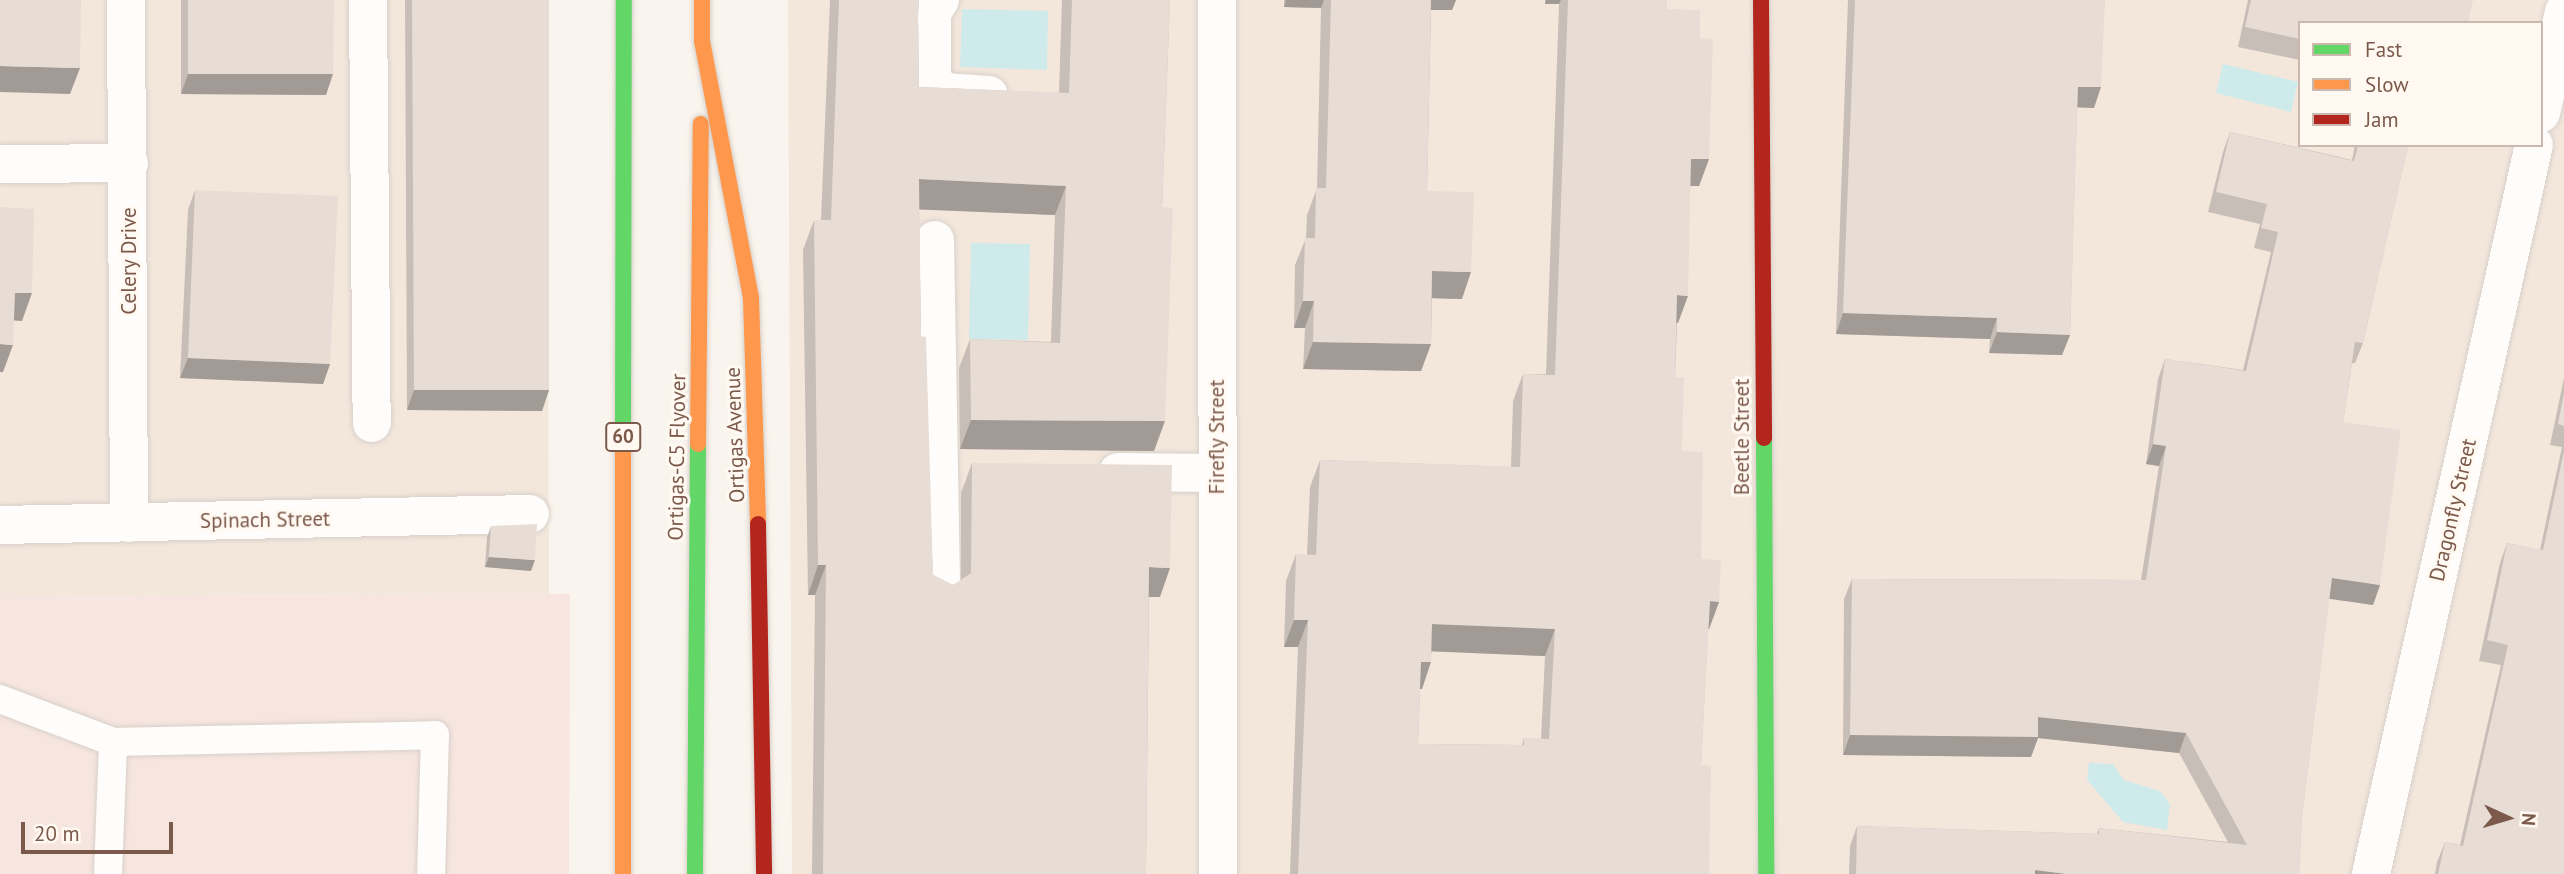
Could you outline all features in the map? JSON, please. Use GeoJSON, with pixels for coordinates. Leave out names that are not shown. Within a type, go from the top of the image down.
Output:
{"type":"FeatureCollection","features":[{"type":"Feature","properties":{"kind":"main road","name":"60"},"geometry":{"type":"LineString","coordinates":[[623,874],[624,0]]}},
{"type":"Feature","properties":{"kind":"main road","name":"Ortigas Avenue"},"geometry":{"type":"LineString","coordinates":[[702,0],[702,41],[751,298],[765,723],[764,874]]}},
{"type":"Feature","properties":{"kind":"main road","name":"Beetle Street"},"geometry":{"type":"LineString","coordinates":[[1761,0],[1766,874]]}},
{"type":"Feature","properties":{"kind":"main road","name":"Ortigas-C5 Flyover"},"geometry":{"type":"LineString","coordinates":[[695,874],[702,41]]}},
{"type":"Feature","properties":{"kind":"street","name":"Celery Drive"},"geometry":{"type":"LineString","coordinates":[[126,0],[129,523]]}},
{"type":"Feature","properties":{"kind":"street"},"geometry":{"type":"LineString","coordinates":[[368,0],[372,423]]}},
{"type":"Feature","properties":{"kind":"street"},"geometry":{"type":"LineString","coordinates":[[940,0],[932,13],[929,44],[929,72],[936,85],[944,92],[1022,95]]}},
{"type":"Feature","properties":{"kind":"street","name":"Firefly Street"},"geometry":{"type":"LineString","coordinates":[[1217,0],[1217,874]]}},
{"type":"Feature","properties":{"kind":"street"},"geometry":{"type":"LineString","coordinates":[[2543,104],[2564,12]]}},
{"type":"Feature","properties":{"kind":"street","name":"Dragonfly Street"},"geometry":{"type":"LineString","coordinates":[[2371,874],[2534,147]]}},
{"type":"Feature","properties":{"kind":"street"},"geometry":{"type":"LineString","coordinates":[[0,164],[129,163]]}},
{"type":"Feature","properties":{"kind":"street"},"geometry":{"type":"LineString","coordinates":[[935,240],[955,471],[941,593]]}},
{"type":"Feature","properties":{"kind":"street"},"geometry":{"type":"LineString","coordinates":[[1079,472],[1217,473]]}},
{"type":"Feature","properties":{"kind":"street","name":"Spinach Street"},"geometry":{"type":"LineString","coordinates":[[0,525],[530,514]]}},
{"type":"Feature","properties":{"kind":"lane"},"geometry":{"type":"LineString","coordinates":[[0,699],[113,742],[435,735],[431,874]]}},
{"type":"Feature","properties":{"kind":"lane"},"geometry":{"type":"LineString","coordinates":[[108,874],[113,742]]}},
{"type":"Feature","properties":{"kind":"shaded area"},"geometry":{"type":"Polygon","coordinates":[[[0,0],[547,0],[549,594],[0,597],[0,0]]]}},
{"type":"Feature","properties":{"kind":"shaded area"},"geometry":{"type":"Polygon","coordinates":[[[788,0],[2564,0],[2564,874],[792,874],[788,0]]]}},
{"type":"Feature","properties":{"kind":"shaded area"},"geometry":{"type":"Polygon","coordinates":[[[570,594],[569,874],[0,874],[0,597],[570,594]]]}},
{"type":"Feature","properties":{"kind":"water"},"geometry":{"type":"Polygon","coordinates":[[[962,9],[1048,11],[1047,70],[960,67],[962,9]]]}},
{"type":"Feature","properties":{"kind":"water"},"geometry":{"type":"Polygon","coordinates":[[[2223,64],[2298,82],[2291,112],[2216,93],[2223,64]]]}},
{"type":"Feature","properties":{"kind":"water"},"geometry":{"type":"Polygon","coordinates":[[[971,243],[1030,244],[1028,340],[969,339],[971,243]]]}},
{"type":"Feature","properties":{"kind":"water"},"geometry":{"type":"Polygon","coordinates":[[[2089,763],[2113,764],[2124,780],[2160,791],[2170,804],[2167,830],[2123,822],[2087,780],[2089,763]]]}},
{"type":"Feature","properties":{"kind":"building"},"geometry":{"type":"Polygon","coordinates":[[[0,0],[81,0],[80,68],[0,66],[0,0]]]}},
{"type":"Feature","properties":{"kind":"building"},"geometry":{"type":"Polygon","coordinates":[[[188,0],[334,0],[333,74],[188,74],[188,0]]]}},
{"type":"Feature","properties":{"kind":"building"},"geometry":{"type":"Polygon","coordinates":[[[412,0],[549,0],[549,390],[414,390],[412,0]]]}},
{"type":"Feature","properties":{"kind":"building"},"geometry":{"type":"Polygon","coordinates":[[[839,0],[919,0],[919,87],[1069,93],[1072,0],[1170,0],[1162,207],[1173,208],[1165,421],[971,420],[970,339],[1060,343],[1066,186],[919,179],[921,336],[926,337],[933,575],[953,585],[971,573],[972,463],[1172,465],[1170,568],[1149,567],[1146,874],[823,874],[826,565],[818,565],[814,220],[831,220],[839,0]]]}},
{"type":"Feature","properties":{"kind":"building"},"geometry":{"type":"Polygon","coordinates":[[[1331,0],[1431,0],[1427,191],[1474,192],[1471,272],[1432,271],[1431,344],[1313,342],[1314,301],[1303,301],[1305,238],[1315,238],[1316,188],[1326,188],[1331,0]]]}},
{"type":"Feature","properties":{"kind":"building"},"geometry":{"type":"Polygon","coordinates":[[[1568,0],[1667,0],[1667,9],[1700,10],[1700,38],[1713,39],[1709,159],[1691,159],[1688,296],[1677,295],[1675,377],[1684,377],[1682,451],[1703,452],[1701,559],[1721,560],[1719,602],[1710,601],[1701,765],[1711,766],[1709,874],[1298,874],[1308,620],[1294,620],[1296,554],[1316,555],[1320,460],[1520,467],[1523,374],[1555,375],[1568,0]],[[1432,624],[1431,662],[1421,662],[1418,744],[1524,745],[1524,738],[1549,739],[1555,629],[1432,624]]]}},
{"type":"Feature","properties":{"kind":"building"},"geometry":{"type":"Polygon","coordinates":[[[1855,0],[2105,0],[2101,87],[2078,87],[2070,335],[1997,332],[1997,318],[1843,313],[1855,0]]]}},
{"type":"Feature","properties":{"kind":"building"},"geometry":{"type":"Polygon","coordinates":[[[2251,0],[2473,0],[2468,21],[2298,21],[2298,39],[2245,27],[2251,0]]]}},
{"type":"Feature","properties":{"kind":"building"},"geometry":{"type":"Polygon","coordinates":[[[2230,132],[2354,161],[2358,147],[2408,147],[2363,343],[2355,342],[2343,422],[2401,430],[2380,585],[2332,578],[2302,816],[2299,874],[2067,874],[2035,870],[2035,874],[1856,874],[1857,826],[2099,834],[2099,828],[2247,845],[2186,733],[2038,717],[2038,737],[1850,735],[1852,579],[2146,580],[2166,446],[2153,444],[2165,359],[2246,371],[2278,232],[2261,228],[2267,204],[2216,192],[2230,132]]]}},
{"type":"Feature","properties":{"kind":"building"},"geometry":{"type":"Polygon","coordinates":[[[195,190],[338,196],[330,364],[188,358],[195,190]]]}},
{"type":"Feature","properties":{"kind":"building"},"geometry":{"type":"Polygon","coordinates":[[[0,207],[34,209],[32,293],[15,293],[13,345],[0,344],[0,207]]]}},
{"type":"Feature","properties":{"kind":"building"},"geometry":{"type":"Polygon","coordinates":[[[2564,393],[2564,426],[2558,424],[2564,393]]]}},
{"type":"Feature","properties":{"kind":"building"},"geometry":{"type":"Polygon","coordinates":[[[2564,451],[2564,874],[2438,874],[2445,842],[2463,846],[2508,645],[2487,640],[2507,543],[2543,550],[2564,451]]]}},
{"type":"Feature","properties":{"kind":"building"},"geometry":{"type":"Polygon","coordinates":[[[537,524],[535,560],[489,557],[491,526],[537,524]]]}},
{"type":"Feature","properties":{"kind":"traffic: fast"},"geometry":{"type":"LineString","coordinates":[[623,444],[624,0]]}},
{"type":"Feature","properties":{"kind":"traffic: fast"},"geometry":{"type":"LineString","coordinates":[[1764,438],[1766,874]]}},
{"type":"Feature","properties":{"kind":"traffic: fast"},"geometry":{"type":"LineString","coordinates":[[695,874],[698,444]]}},
{"type":"Feature","properties":{"kind":"traffic: slow"},"geometry":{"type":"LineString","coordinates":[[702,0],[702,41],[751,298],[758,524]]}},
{"type":"Feature","properties":{"kind":"traffic: slow"},"geometry":{"type":"LineString","coordinates":[[698,444],[701,124]]}},
{"type":"Feature","properties":{"kind":"traffic: slow"},"geometry":{"type":"LineString","coordinates":[[623,444],[623,874]]}},
{"type":"Feature","properties":{"kind":"traffic: jam"},"geometry":{"type":"LineString","coordinates":[[1761,0],[1764,438]]}},
{"type":"Feature","properties":{"kind":"traffic: jam"},"geometry":{"type":"LineString","coordinates":[[758,524],[764,874]]}}]}
